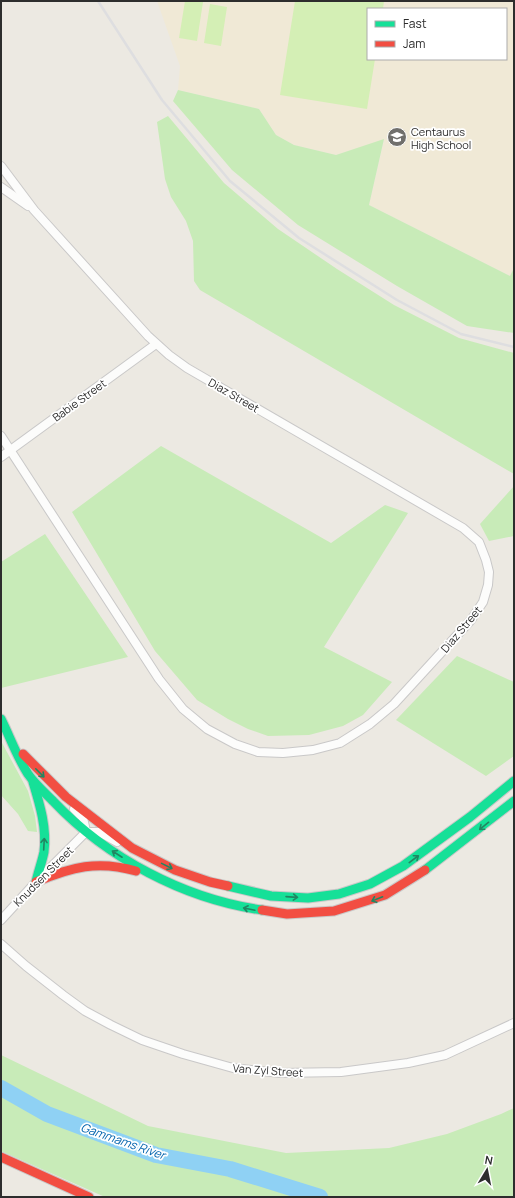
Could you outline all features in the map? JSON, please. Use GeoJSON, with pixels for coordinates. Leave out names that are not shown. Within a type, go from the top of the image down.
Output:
{"type":"FeatureCollection","features":[{"type":"Feature","properties":{"kind":"street","name":"Diaz Street"},"geometry":{"type":"LineString","coordinates":[[1,166],[34,210],[156,344],[168,355],[187,368],[463,528],[479,542],[489,572],[488,585],[483,602],[471,620],[399,698],[370,724],[340,742],[313,750],[283,753],[258,752],[235,744],[207,729],[183,709],[159,679],[1,436]]}},
{"type":"Feature","properties":{"kind":"street"},"geometry":{"type":"LineString","coordinates":[[1,187],[34,210]]}},
{"type":"Feature","properties":{"kind":"street","name":"Babie Street"},"geometry":{"type":"LineString","coordinates":[[1,457],[156,344]]}},
{"type":"Feature","properties":{"kind":"street"},"geometry":{"type":"LineString","coordinates":[[1,719],[32,779],[43,816],[44,848],[36,882]]}},
{"type":"Feature","properties":{"kind":"street"},"geometry":{"type":"LineString","coordinates":[[14,744],[66,797],[132,848]]}},
{"type":"Feature","properties":{"kind":"street"},"geometry":{"type":"LineString","coordinates":[[32,779],[86,832],[119,855],[146,871],[186,891]]}},
{"type":"Feature","properties":{"kind":"street"},"geometry":{"type":"LineString","coordinates":[[86,832],[99,832],[175,870],[210,882],[271,896],[308,898],[338,894],[370,884],[403,866],[470,817],[514,781]]}},
{"type":"Feature","properties":{"kind":"street"},"geometry":{"type":"LineString","coordinates":[[66,797],[71,806],[83,818],[86,832]]}},
{"type":"Feature","properties":{"kind":"street"},"geometry":{"type":"LineString","coordinates":[[36,882],[61,871],[87,865],[106,864],[124,867],[186,891],[261,912],[308,915],[345,910],[380,898],[411,880],[461,844],[514,801]]}},
{"type":"Feature","properties":{"kind":"street","name":"Knudsen Street"},"geometry":{"type":"LineString","coordinates":[[1,920],[36,882],[86,832]]}},
{"type":"Feature","properties":{"kind":"street","name":"Van Zyl Street"},"geometry":{"type":"LineString","coordinates":[[1,944],[63,995],[85,1011],[111,1026],[142,1040],[183,1054],[233,1068],[280,1073],[341,1072],[408,1063],[445,1055],[514,1023]]}},
{"type":"Feature","properties":{"kind":"street"},"geometry":{"type":"LineString","coordinates":[[1,1157],[89,1197]]}},
{"type":"Feature","properties":{"kind":"shaded area","name":"Centaurus High School"},"geometry":{"type":"Polygon","coordinates":[[[157,1],[514,1],[514,268],[510,276],[369,205],[384,140],[336,155],[294,145],[276,135],[259,109],[178,90],[180,66],[157,1]]]}},
{"type":"Feature","properties":{"kind":"green space"},"geometry":{"type":"Polygon","coordinates":[[[185,1],[203,2],[197,41],[179,38],[185,1]]]}},
{"type":"Feature","properties":{"kind":"green space"},"geometry":{"type":"Polygon","coordinates":[[[295,1],[384,1],[383,8],[367,8],[367,60],[375,60],[367,109],[280,95],[295,1]]]}},
{"type":"Feature","properties":{"kind":"green space"},"geometry":{"type":"Polygon","coordinates":[[[210,4],[227,7],[221,46],[204,43],[210,4]]]}},
{"type":"Feature","properties":{"kind":"green space"},"geometry":{"type":"Polygon","coordinates":[[[178,90],[259,109],[276,135],[294,145],[336,155],[384,139],[369,205],[510,276],[514,268],[514,333],[467,326],[397,286],[298,225],[232,170],[173,101],[178,90]]]}},
{"type":"Feature","properties":{"kind":"green space"},"geometry":{"type":"Polygon","coordinates":[[[168,116],[224,183],[278,229],[394,305],[459,338],[514,353],[514,474],[200,290],[194,281],[193,241],[186,221],[171,197],[165,179],[157,122],[168,116]]]}},
{"type":"Feature","properties":{"kind":"green space"},"geometry":{"type":"Polygon","coordinates":[[[161,446],[331,543],[385,505],[408,513],[324,647],[392,682],[363,715],[343,726],[309,735],[268,736],[248,729],[228,719],[197,700],[155,651],[72,512],[161,446]]]}},
{"type":"Feature","properties":{"kind":"green space"},"geometry":{"type":"Polygon","coordinates":[[[514,486],[514,536],[489,541],[480,524],[514,486]]]}},
{"type":"Feature","properties":{"kind":"green space"},"geometry":{"type":"Polygon","coordinates":[[[45,534],[128,657],[1,688],[1,562],[45,534]]]}},
{"type":"Feature","properties":{"kind":"green space"},"geometry":{"type":"Polygon","coordinates":[[[457,656],[514,682],[514,756],[486,776],[396,720],[457,656]]]}},
{"type":"Feature","properties":{"kind":"green space"},"geometry":{"type":"Polygon","coordinates":[[[1,741],[28,791],[35,816],[37,832],[28,831],[18,814],[1,795],[1,741]]]}},
{"type":"Feature","properties":{"kind":"green space"},"geometry":{"type":"Polygon","coordinates":[[[1,1055],[148,1126],[286,1153],[389,1148],[447,1134],[514,1108],[514,1197],[105,1197],[1,1151],[1,1055]]]}},
{"type":"Feature","properties":{"kind":"waterway","name":"Gammams River"},"geometry":{"type":"LineString","coordinates":[[1,1088],[47,1114],[156,1155],[230,1169],[320,1197]]}},
{"type":"Feature","properties":{"kind":"railway"},"geometry":{"type":"LineString","coordinates":[[98,1],[162,100],[230,181],[299,238],[397,300],[461,334],[514,347]]}},
{"type":"Feature","properties":{"kind":"traffic: fast"},"geometry":{"type":"LineString","coordinates":[[1,719],[20,761],[31,778],[74,822],[97,841],[148,873],[176,886],[204,896],[262,910]]}},
{"type":"Feature","properties":{"kind":"traffic: fast"},"geometry":{"type":"LineString","coordinates":[[228,886],[271,896],[308,898],[339,894],[370,884],[403,866],[470,817],[514,781]]}},
{"type":"Feature","properties":{"kind":"traffic: fast"},"geometry":{"type":"LineString","coordinates":[[33,782],[45,834],[44,852],[36,882]]}},
{"type":"Feature","properties":{"kind":"traffic: fast"},"geometry":{"type":"LineString","coordinates":[[425,870],[514,801]]}},
{"type":"Feature","properties":{"kind":"traffic: jam"},"geometry":{"type":"LineString","coordinates":[[23,754],[66,797],[132,848],[175,870],[210,882],[228,886]]}},
{"type":"Feature","properties":{"kind":"traffic: jam"},"geometry":{"type":"LineString","coordinates":[[36,882],[61,872],[85,867],[109,866],[136,871]]}},
{"type":"Feature","properties":{"kind":"traffic: jam"},"geometry":{"type":"LineString","coordinates":[[262,910],[287,914],[334,911],[385,895],[425,870]]}},
{"type":"Feature","properties":{"kind":"traffic: jam"},"geometry":{"type":"LineString","coordinates":[[1,1157],[89,1197]]}},
{"type":"Feature","properties":{"kind":"place","name":"Centaurus High School"},"geometry":{"type":"Point","coordinates":[397,137]}}]}
